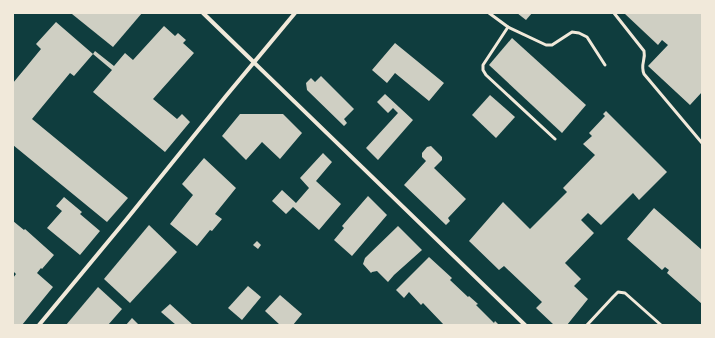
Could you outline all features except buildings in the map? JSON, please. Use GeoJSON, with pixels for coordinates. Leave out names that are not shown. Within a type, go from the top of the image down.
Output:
{"type":"FeatureCollection","features":[{"type":"Feature","properties":{"kind":"street"},"geometry":{"type":"LineString","coordinates":[[203,13],[525,325]]}},
{"type":"Feature","properties":{"kind":"street"},"geometry":{"type":"LineString","coordinates":[[40,325],[295,13]]}},
{"type":"Feature","properties":{"kind":"lane"},"geometry":{"type":"LineString","coordinates":[[489,13],[508,27],[546,45],[552,45],[572,32],[579,32],[587,37],[605,65]]}},
{"type":"Feature","properties":{"kind":"lane"},"geometry":{"type":"LineString","coordinates":[[614,13],[644,51],[645,55],[642,68],[644,74],[702,143]]}},
{"type":"Feature","properties":{"kind":"lane"},"geometry":{"type":"LineString","coordinates":[[508,27],[484,64],[483,70],[486,75],[554,140]]}},
{"type":"Feature","properties":{"kind":"lane"},"geometry":{"type":"LineString","coordinates":[[587,325],[618,292],[625,293],[661,325]]}}]}
